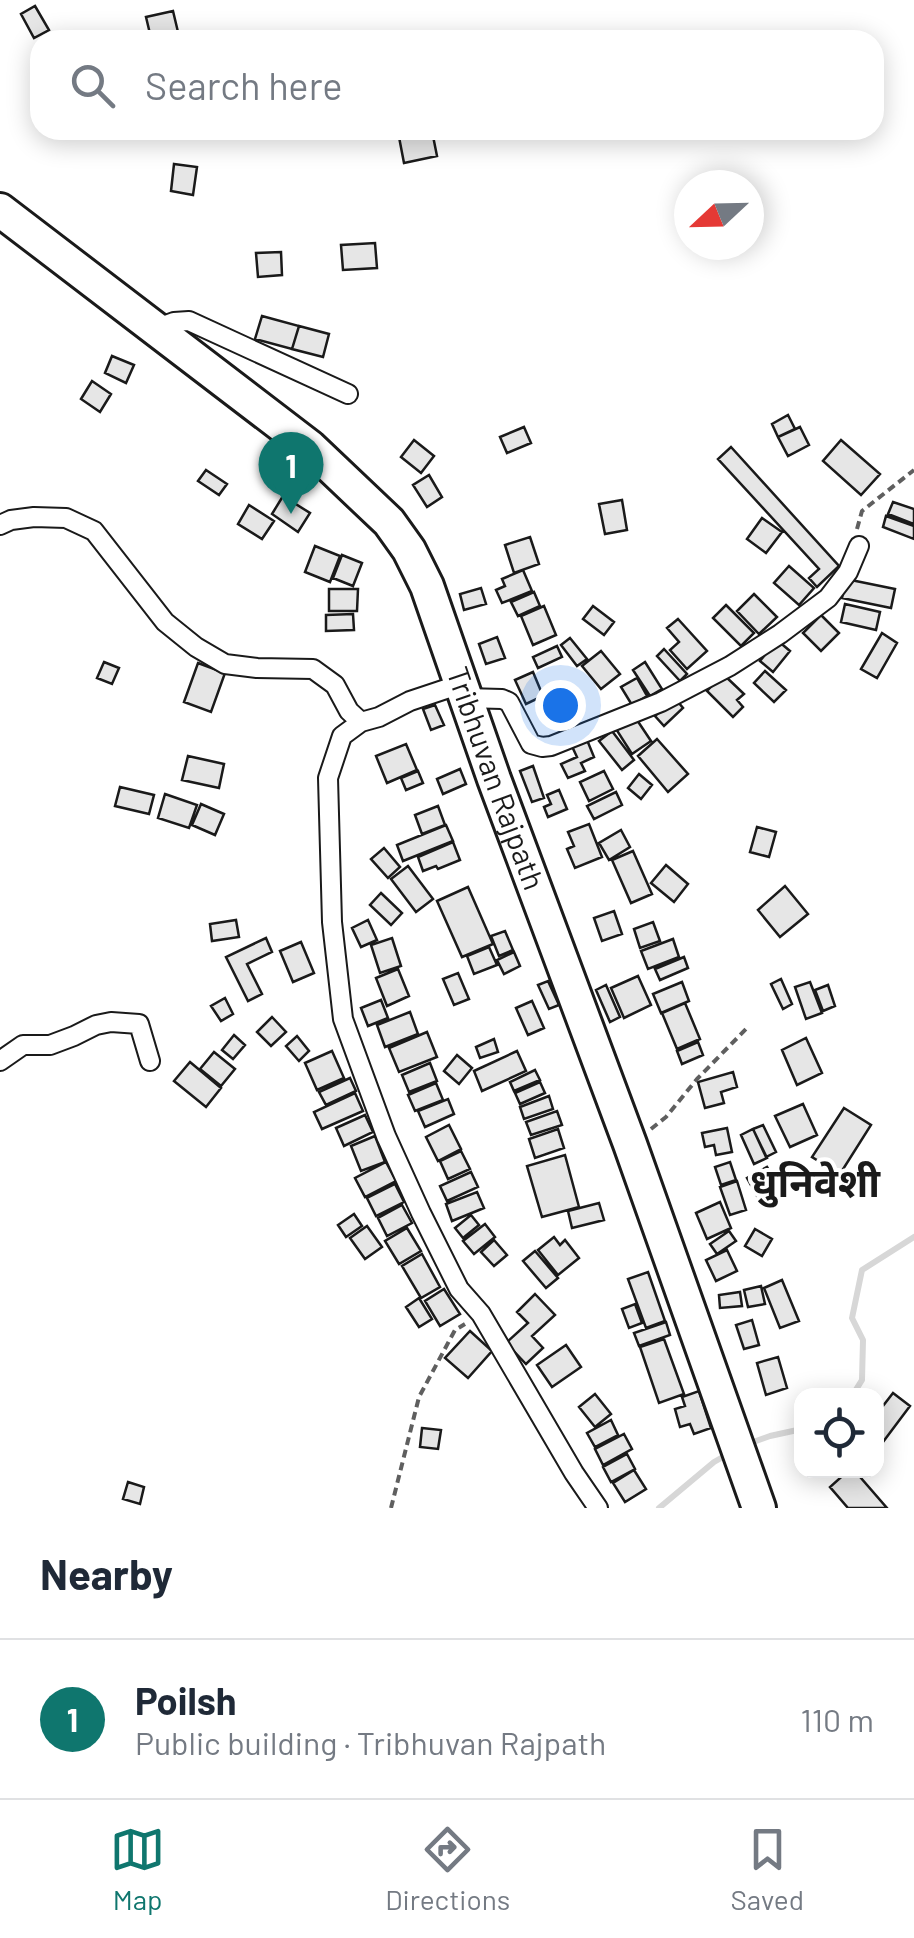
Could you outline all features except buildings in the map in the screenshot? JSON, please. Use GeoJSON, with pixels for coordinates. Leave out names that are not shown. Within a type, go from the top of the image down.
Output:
{"type":"FeatureCollection","features":[{"type":"Feature","properties":{"kind":"highway","name":"Tribhuvan Rajpath"},"geometry":{"type":"LineString","coordinates":[[0,210],[310,447],[388,522],[409,550],[427,586],[760,1508]]}},
{"type":"Feature","properties":{"kind":"street"},"geometry":{"type":"LineString","coordinates":[[155,330],[189,321],[348,394]]}},
{"type":"Feature","properties":{"kind":"street"},"geometry":{"type":"LineString","coordinates":[[0,525],[34,517],[66,518],[94,531],[165,622],[196,646],[225,664],[313,669],[335,686],[349,712],[361,722]]}},
{"type":"Feature","properties":{"kind":"street"},"geometry":{"type":"LineString","coordinates":[[598,1508],[482,1314],[459,1289],[386,1136],[342,1019],[332,922],[328,778],[342,736],[361,722],[410,701],[463,691],[502,699],[509,702],[532,744],[542,747],[660,702],[730,666],[828,598],[848,572],[859,546]]}},
{"type":"Feature","properties":{"kind":"street"},"geometry":{"type":"LineString","coordinates":[[0,1061],[23,1045],[50,1045],[110,1022],[139,1024],[150,1061]]}},
{"type":"Feature","properties":{"kind":"path"},"geometry":{"type":"LineString","coordinates":[[859,546],[857,527],[862,510],[914,470]]}},
{"type":"Feature","properties":{"kind":"path"},"geometry":{"type":"LineString","coordinates":[[630,1144],[666,1118],[747,1028]]}},
{"type":"Feature","properties":{"kind":"path"},"geometry":{"type":"LineString","coordinates":[[391,1508],[418,1398],[455,1330],[482,1314]]}},
{"type":"Feature","properties":{"kind":"waterway"},"geometry":{"type":"LineString","coordinates":[[857,1388],[862,1380],[863,1340],[852,1318],[862,1270],[914,1237]]}},
{"type":"Feature","properties":{"kind":"waterway"},"geometry":{"type":"LineString","coordinates":[[745,1445],[794,1431]]}},
{"type":"Feature","properties":{"kind":"waterway"},"geometry":{"type":"LineString","coordinates":[[659,1508],[730,1453]]}},
{"type":"Feature","properties":{"kind":"place","name":"Poilsh"},"geometry":{"type":"Point","coordinates":[291,514]}},
{"type":"Feature","properties":{"kind":"district","name":"धुनिवेशी"},"geometry":{"type":"Point","coordinates":[815,1183]}}]}
